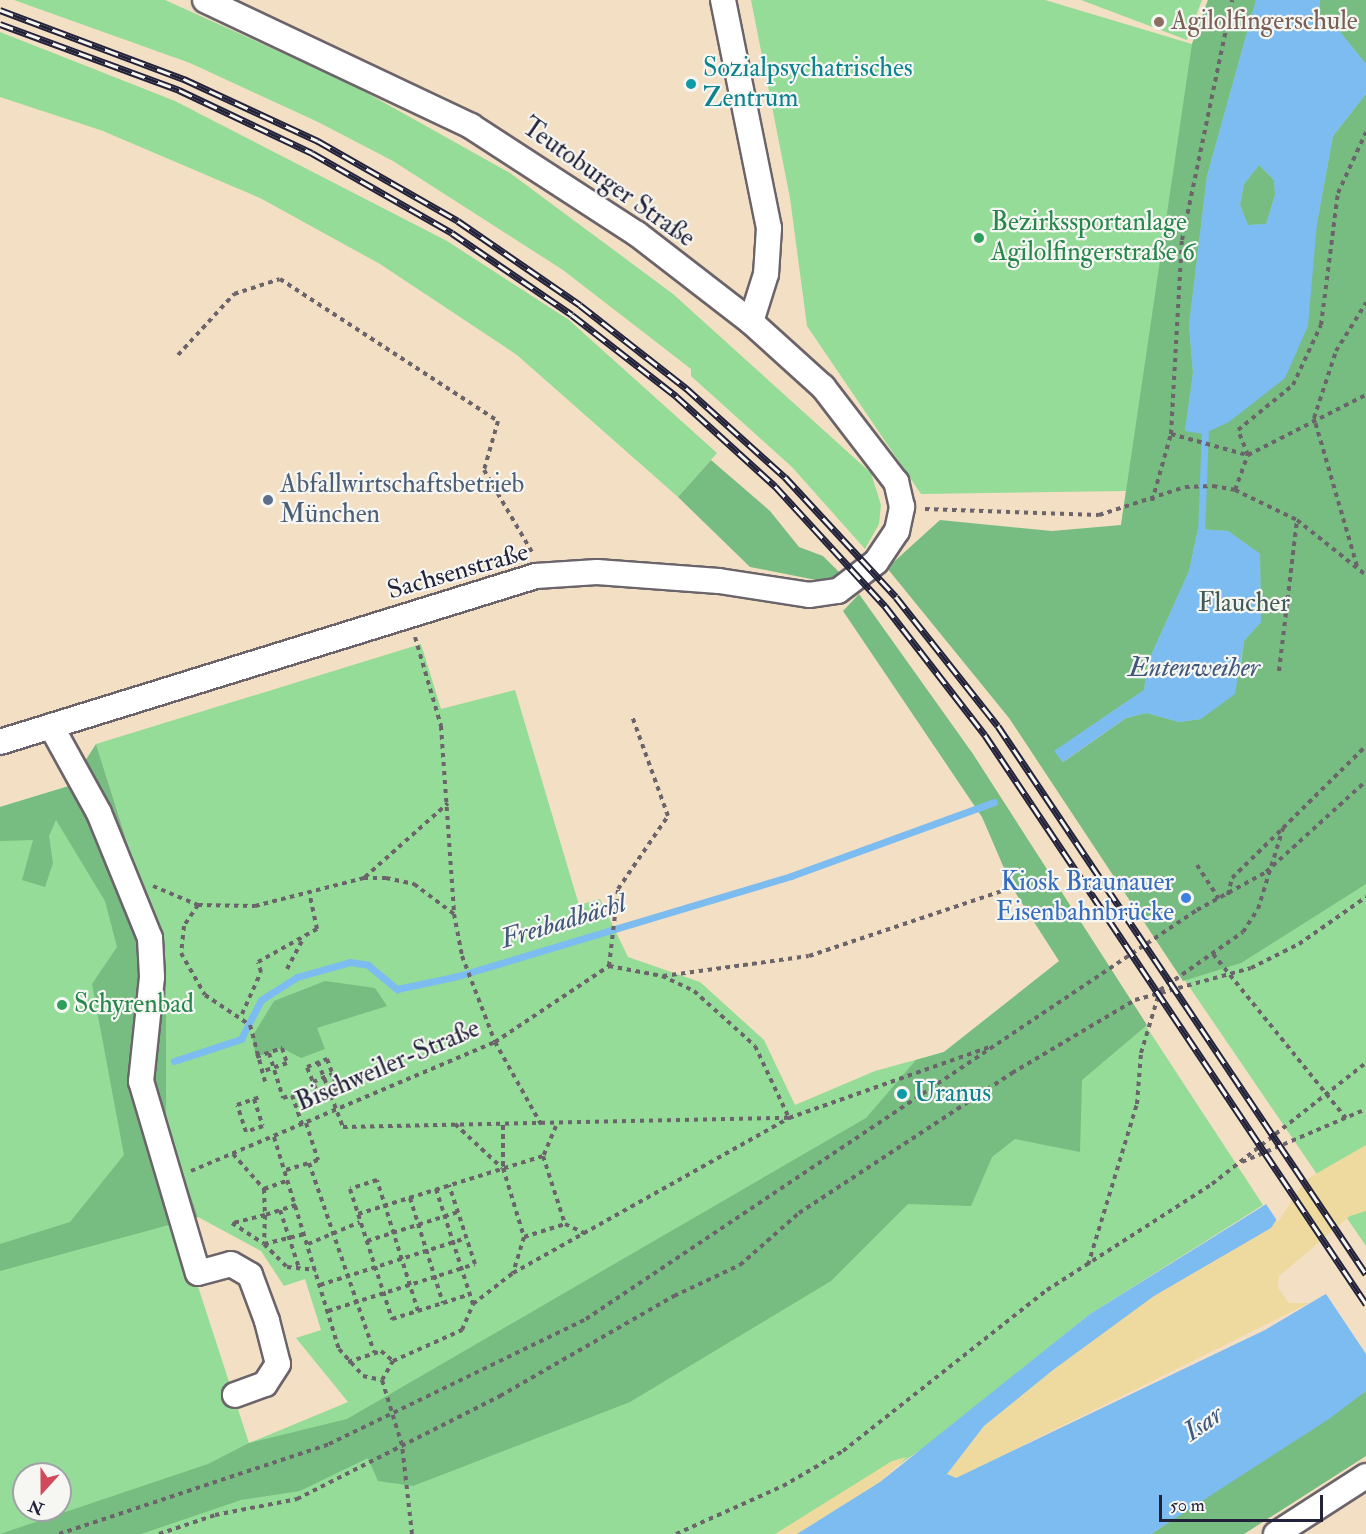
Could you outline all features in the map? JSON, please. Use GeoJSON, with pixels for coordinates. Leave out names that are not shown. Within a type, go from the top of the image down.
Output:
{"type":"FeatureCollection","features":[{"type":"Feature","properties":{"kind":"street","name":"Teutoburger Straße"},"geometry":{"type":"LineString","coordinates":[[206,0],[479,131],[637,234],[751,322],[823,387],[896,482],[902,507]]}},
{"type":"Feature","properties":{"kind":"street"},"geometry":{"type":"LineString","coordinates":[[723,0],[769,228],[766,274],[751,322]]}},
{"type":"Feature","properties":{"kind":"street","name":"Sachsenstraße"},"geometry":{"type":"LineString","coordinates":[[0,742],[536,576],[597,572],[719,581],[809,595],[838,591],[886,550],[902,507]]}},
{"type":"Feature","properties":{"kind":"street"},"geometry":{"type":"LineString","coordinates":[[51,726],[126,872],[150,938],[152,977],[141,1081],[198,1273],[231,1264],[250,1275],[267,1321],[278,1364],[266,1384],[235,1395]]}},
{"type":"Feature","properties":{"kind":"street"},"geometry":{"type":"LineString","coordinates":[[1276,1534],[1366,1476]]}},
{"type":"Feature","properties":{"kind":"path"},"geometry":{"type":"LineString","coordinates":[[1152,501],[1171,434],[1182,240],[1232,0]]}},
{"type":"Feature","properties":{"kind":"path"},"geometry":{"type":"LineString","coordinates":[[1248,455],[1238,430],[1293,385],[1321,325],[1338,193],[1366,132]]}},
{"type":"Feature","properties":{"kind":"path"},"geometry":{"type":"LineString","coordinates":[[178,355],[234,294],[280,279],[498,421],[484,470],[537,561],[536,576]]}},
{"type":"Feature","properties":{"kind":"path"},"geometry":{"type":"LineString","coordinates":[[1358,567],[1314,418],[1336,351],[1366,303]]}},
{"type":"Feature","properties":{"kind":"path"},"geometry":{"type":"LineString","coordinates":[[1235,490],[1248,455],[1314,418],[1366,395]]}},
{"type":"Feature","properties":{"kind":"path"},"geometry":{"type":"LineString","coordinates":[[1171,434],[1248,455]]}},
{"type":"Feature","properties":{"kind":"path"},"geometry":{"type":"LineString","coordinates":[[902,507],[1047,517],[1100,515],[1152,501],[1185,487],[1212,486],[1235,490],[1297,520],[1366,575]]}},
{"type":"Feature","properties":{"kind":"path"},"geometry":{"type":"LineString","coordinates":[[1279,671],[1297,520]]}},
{"type":"Feature","properties":{"kind":"path"},"geometry":{"type":"LineString","coordinates":[[409,616],[441,726],[449,802],[454,914],[462,956],[495,1042],[542,1126]]}},
{"type":"Feature","properties":{"kind":"path"},"geometry":{"type":"LineString","coordinates":[[632,716],[668,816],[618,889],[614,942],[609,966],[662,976],[694,991],[755,1046],[789,1118]]}},
{"type":"Feature","properties":{"kind":"path"},"geometry":{"type":"LineString","coordinates":[[1228,895],[1232,878],[1366,746]]}},
{"type":"Feature","properties":{"kind":"path"},"geometry":{"type":"LineString","coordinates":[[58,1534],[329,1444],[586,1319],[996,1045],[1219,899],[1266,872],[1366,781]]}},
{"type":"Feature","properties":{"kind":"path"},"geometry":{"type":"LineString","coordinates":[[364,878],[449,802]]}},
{"type":"Feature","properties":{"kind":"path"},"geometry":{"type":"LineString","coordinates":[[159,1534],[215,1515],[297,1499],[740,1265],[799,1213],[1012,1073],[1160,990],[1213,954],[1252,920],[1266,872],[1283,828]]}},
{"type":"Feature","properties":{"kind":"path"},"geometry":{"type":"LineString","coordinates":[[1197,865],[1219,899]]}},
{"type":"Feature","properties":{"kind":"path"},"geometry":{"type":"LineString","coordinates":[[126,872],[198,905],[255,906],[310,894],[364,878],[414,884],[454,914]]}},
{"type":"Feature","properties":{"kind":"path"},"geometry":{"type":"LineString","coordinates":[[662,976],[809,956],[1002,891]]}},
{"type":"Feature","properties":{"kind":"path"},"geometry":{"type":"LineString","coordinates":[[242,1015],[261,972],[258,962],[302,940],[317,929],[310,894]]}},
{"type":"Feature","properties":{"kind":"path"},"geometry":{"type":"LineString","coordinates":[[1160,990],[1227,976],[1299,944],[1366,897]]}},
{"type":"Feature","properties":{"kind":"path"},"geometry":{"type":"LineString","coordinates":[[198,905],[184,926],[181,953],[187,969],[205,995],[242,1015],[250,1025],[256,1057],[266,1085]]}},
{"type":"Feature","properties":{"kind":"path"},"geometry":{"type":"LineString","coordinates":[[287,969],[302,940]]}},
{"type":"Feature","properties":{"kind":"path"},"geometry":{"type":"LineString","coordinates":[[1213,954],[1227,976],[1346,1118]]}},
{"type":"Feature","properties":{"kind":"path","name":"Bischweiler-Straße"},"geometry":{"type":"LineString","coordinates":[[170,1178],[274,1137],[495,1042],[609,966]]}},
{"type":"Feature","properties":{"kind":"path"},"geometry":{"type":"LineString","coordinates":[[1088,1266],[1137,1104],[1141,1053],[1160,990]]}},
{"type":"Feature","properties":{"kind":"path"},"geometry":{"type":"LineString","coordinates":[[412,1534],[402,1445],[388,1416],[381,1380],[393,1361],[462,1330],[473,1304],[513,1273],[789,1118],[996,1045]]}},
{"type":"Feature","properties":{"kind":"path"},"geometry":{"type":"LineString","coordinates":[[256,1057],[282,1048],[287,1063],[261,1072]]}},
{"type":"Feature","properties":{"kind":"path"},"geometry":{"type":"LineString","coordinates":[[269,1053],[283,1098],[292,1095],[318,1160],[286,1170]]}},
{"type":"Feature","properties":{"kind":"path"},"geometry":{"type":"LineString","coordinates":[[327,1059],[338,1089],[319,1097],[307,1066],[318,1062],[327,1059]]}},
{"type":"Feature","properties":{"kind":"path"},"geometry":{"type":"LineString","coordinates":[[318,1062],[343,1127],[454,1124],[556,1126],[789,1118]]}},
{"type":"Feature","properties":{"kind":"path"},"geometry":{"type":"LineString","coordinates":[[676,1534],[783,1486],[843,1451],[1047,1290],[1088,1266],[1238,1163],[1366,1063]]}},
{"type":"Feature","properties":{"kind":"path"},"geometry":{"type":"LineString","coordinates":[[313,1082],[333,1074]]}},
{"type":"Feature","properties":{"kind":"path"},"geometry":{"type":"LineString","coordinates":[[254,1099],[263,1126],[246,1132],[237,1105],[254,1099],[260,1097]]}},
{"type":"Feature","properties":{"kind":"path"},"geometry":{"type":"LineString","coordinates":[[1238,1163],[1366,1109]]}},
{"type":"Feature","properties":{"kind":"path"},"geometry":{"type":"LineString","coordinates":[[454,1124],[503,1168]]}},
{"type":"Feature","properties":{"kind":"path"},"geometry":{"type":"LineString","coordinates":[[503,1125],[503,1168],[524,1237],[513,1273]]}},
{"type":"Feature","properties":{"kind":"path"},"geometry":{"type":"LineString","coordinates":[[556,1126],[543,1156],[565,1224]]}},
{"type":"Feature","properties":{"kind":"path"},"geometry":{"type":"LineString","coordinates":[[274,1137],[328,1311],[348,1362],[363,1376],[381,1380]]}},
{"type":"Feature","properties":{"kind":"path"},"geometry":{"type":"LineString","coordinates":[[233,1154],[264,1189],[266,1215],[264,1244]]}},
{"type":"Feature","properties":{"kind":"path"},"geometry":{"type":"LineString","coordinates":[[358,1214],[543,1156]]}},
{"type":"Feature","properties":{"kind":"path"},"geometry":{"type":"LineString","coordinates":[[309,1163],[374,1352],[393,1361]]}},
{"type":"Feature","properties":{"kind":"path"},"geometry":{"type":"LineString","coordinates":[[264,1189],[289,1180]]}},
{"type":"Feature","properties":{"kind":"path"},"geometry":{"type":"LineString","coordinates":[[418,1311],[376,1180],[350,1189],[392,1319],[418,1311],[443,1303],[470,1294]]}},
{"type":"Feature","properties":{"kind":"path"},"geometry":{"type":"LineString","coordinates":[[328,1311],[475,1264],[448,1185]]}},
{"type":"Feature","properties":{"kind":"path"},"geometry":{"type":"LineString","coordinates":[[436,1189],[473,1304]]}},
{"type":"Feature","properties":{"kind":"path"},"geometry":{"type":"LineString","coordinates":[[410,1198],[443,1303]]}},
{"type":"Feature","properties":{"kind":"path"},"geometry":{"type":"LineString","coordinates":[[296,1205],[232,1223],[264,1244],[287,1267],[316,1270]]}},
{"type":"Feature","properties":{"kind":"path"},"geometry":{"type":"LineString","coordinates":[[280,1210],[299,1268]]}},
{"type":"Feature","properties":{"kind":"path"},"geometry":{"type":"LineString","coordinates":[[367,1241],[458,1212]]}},
{"type":"Feature","properties":{"kind":"path"},"geometry":{"type":"LineString","coordinates":[[308,1244],[360,1222]]}},
{"type":"Feature","properties":{"kind":"path"},"geometry":{"type":"LineString","coordinates":[[524,1237],[565,1224],[586,1234]]}},
{"type":"Feature","properties":{"kind":"path"},"geometry":{"type":"LineString","coordinates":[[264,1244],[305,1234]]}},
{"type":"Feature","properties":{"kind":"path"},"geometry":{"type":"LineString","coordinates":[[320,1285],[466,1238]]}},
{"type":"Feature","properties":{"kind":"path"},"geometry":{"type":"LineString","coordinates":[[348,1362],[374,1352]]}},
{"type":"Feature","properties":{"kind":"green space"},"geometry":{"type":"Polygon","coordinates":[[[14,0],[165,0],[349,83],[510,173],[673,294],[871,473],[881,505],[879,524],[865,549],[792,467],[691,376],[691,369],[563,270],[393,161],[318,122],[190,63],[14,0]]]}},
{"type":"Feature","properties":{"kind":"green space"},"geometry":{"type":"Polygon","coordinates":[[[751,0],[1045,0],[1192,44],[1208,0],[1366,0],[1366,1246],[1141,916],[1121,525],[1126,491],[921,494],[807,326],[790,198],[751,0]]]}},
{"type":"Feature","properties":{"kind":"green space","name":"Agilolfingerschule"},"geometry":{"type":"Polygon","coordinates":[[[1081,0],[1202,0],[1187,40],[1081,0]]]}},
{"type":"Feature","properties":{"kind":"green space","name":"Flaucher"},"geometry":{"type":"Polygon","coordinates":[[[1208,0],[1256,0],[1207,176],[1189,325],[1193,373],[1185,431],[1317,223],[1333,136],[1366,94],[1366,884],[1241,963],[1183,981],[1009,718],[887,568],[940,520],[1052,531],[1121,525],[1192,44],[1208,0]],[[1198,529],[1189,571],[1148,662],[1144,690],[1055,751],[1063,762],[1126,718],[1147,713],[1179,722],[1201,719],[1241,666],[1244,641],[1261,622],[1260,554],[1228,531],[1198,529]]]}},
{"type":"Feature","properties":{"kind":"green space"},"geometry":{"type":"Polygon","coordinates":[[[1320,0],[1366,0],[1366,64],[1332,22],[1319,15],[1320,0]]]}},
{"type":"Feature","properties":{"kind":"green space"},"geometry":{"type":"Polygon","coordinates":[[[0,32],[175,101],[447,241],[569,320],[717,453],[678,497],[517,355],[380,264],[260,198],[103,131],[0,97],[0,32]]]}},
{"type":"Feature","properties":{"kind":"green space"},"geometry":{"type":"Polygon","coordinates":[[[1259,165],[1274,180],[1275,195],[1266,224],[1248,225],[1240,205],[1244,184],[1259,165]]]}},
{"type":"Feature","properties":{"kind":"green space"},"geometry":{"type":"Polygon","coordinates":[[[711,460],[770,511],[799,547],[823,556],[843,576],[826,582],[750,567],[678,497],[711,460]]]}},
{"type":"Feature","properties":{"kind":"green space"},"geometry":{"type":"Polygon","coordinates":[[[859,594],[973,754],[1147,1025],[1082,1080],[1080,1152],[1015,1139],[992,1157],[971,1206],[908,1204],[831,1281],[630,1402],[413,1486],[378,1481],[368,1458],[300,1491],[241,1500],[141,1534],[0,1534],[36,1522],[72,1522],[72,1510],[208,1464],[249,1443],[347,1419],[866,1118],[916,1060],[944,1052],[1059,961],[1013,889],[982,817],[843,611],[859,594]]]}},
{"type":"Feature","properties":{"kind":"green space"},"geometry":{"type":"Polygon","coordinates":[[[421,644],[441,709],[515,690],[579,905],[600,899],[628,957],[700,982],[764,1040],[795,1105],[875,1071],[944,1052],[1060,961],[1146,1026],[1263,1205],[1090,1314],[932,1442],[797,1534],[0,1534],[0,807],[69,786],[112,872],[160,1224],[176,1219],[249,1443],[348,1402],[296,1338],[321,1330],[305,1279],[284,1286],[261,1251],[198,1217],[166,1123],[166,964],[96,744],[421,644]]]}},
{"type":"Feature","properties":{"kind":"green space"},"geometry":{"type":"Polygon","coordinates":[[[96,744],[166,965],[166,1123],[198,1217],[0,1271],[0,1244],[70,1222],[124,1155],[92,984],[117,947],[105,901],[56,820],[49,836],[53,863],[45,887],[22,880],[33,840],[0,841],[0,807],[69,786],[96,744]]]}},
{"type":"Feature","properties":{"kind":"green space"},"geometry":{"type":"Polygon","coordinates":[[[325,981],[375,988],[387,1006],[317,1028],[325,1049],[301,1058],[282,1048],[256,1057],[252,1037],[274,1001],[325,981]]]}},
{"type":"Feature","properties":{"kind":"green space"},"geometry":{"type":"Polygon","coordinates":[[[1366,1391],[1366,1456],[1244,1534],[1151,1534],[1366,1391]]]}},
{"type":"Feature","properties":{"kind":"sand"},"geometry":{"type":"Polygon","coordinates":[[[1366,1145],[1366,1211],[1350,1216],[1279,1276],[1278,1288],[1289,1303],[1309,1303],[955,1479],[947,1474],[984,1426],[1053,1370],[1300,1183],[1366,1145]]]}},
{"type":"Feature","properties":{"kind":"sand"},"geometry":{"type":"Polygon","coordinates":[[[907,1457],[880,1482],[797,1534],[775,1534],[892,1461],[907,1457]]]}},
{"type":"Feature","properties":{"kind":"water"},"geometry":{"type":"Polygon","coordinates":[[[1256,0],[1320,0],[1319,15],[1332,22],[1366,64],[1366,94],[1333,136],[1317,223],[1308,326],[1285,378],[1229,422],[1203,434],[1185,431],[1193,373],[1189,325],[1207,176],[1256,0]],[[1259,165],[1244,184],[1240,205],[1248,225],[1266,224],[1275,195],[1274,180],[1259,165]]]}},
{"type":"Feature","properties":{"kind":"water","name":"Entenweiher"},"geometry":{"type":"Polygon","coordinates":[[[1198,529],[1228,531],[1260,554],[1261,622],[1244,641],[1235,694],[1201,719],[1179,722],[1146,713],[1126,718],[1063,762],[1054,751],[1144,690],[1148,662],[1189,571],[1198,529]]]}},
{"type":"Feature","properties":{"kind":"water","name":"Isar"},"geometry":{"type":"Polygon","coordinates":[[[1300,1183],[1271,1228],[1154,1296],[1053,1370],[984,1426],[947,1474],[956,1478],[1265,1330],[1366,1270],[1366,1391],[1329,1419],[1151,1534],[797,1534],[880,1482],[1090,1314],[1300,1183]]]}},
{"type":"Feature","properties":{"kind":"pier"},"geometry":{"type":"Polygon","coordinates":[[[1301,1181],[1302,1185],[1278,1222],[1264,1201],[1301,1181]]]}},
{"type":"Feature","properties":{"kind":"pier"},"geometry":{"type":"Polygon","coordinates":[[[1366,1267],[1366,1354],[1326,1294],[1302,1304],[1366,1267]]]}},
{"type":"Feature","properties":{"kind":"waterway"},"geometry":{"type":"LineString","coordinates":[[1201,536],[1205,427]]}},
{"type":"Feature","properties":{"kind":"waterway","name":"Freibadbächl"},"geometry":{"type":"LineString","coordinates":[[174,1061],[241,1039],[261,1000],[297,977],[350,962],[368,965],[397,989],[458,976],[791,876],[994,802]]}},
{"type":"Feature","properties":{"kind":"railway"},"geometry":{"type":"LineString","coordinates":[[0,10],[184,79],[318,141],[458,221],[580,305],[686,388],[785,477],[896,597],[998,726],[1366,1274]]}},
{"type":"Feature","properties":{"kind":"railway"},"geometry":{"type":"LineString","coordinates":[[0,24],[179,90],[312,153],[452,233],[572,315],[676,396],[775,486],[885,606],[985,735],[1366,1304]]}},
{"type":"Feature","properties":{"kind":"place","name":"Agilolfingerschule"},"geometry":{"type":"Point","coordinates":[1159,22]}},
{"type":"Feature","properties":{"kind":"place","name":"Sozialpsychatrisches Zentrum"},"geometry":{"type":"Point","coordinates":[691,84]}},
{"type":"Feature","properties":{"kind":"place","name":"Bezirkssportanlage Agilolfingerstraße 6"},"geometry":{"type":"Point","coordinates":[979,238]}},
{"type":"Feature","properties":{"kind":"place","name":"Abfallwirtschaftsbetrieb München"},"geometry":{"type":"Point","coordinates":[268,500]}},
{"type":"Feature","properties":{"kind":"place","name":"Kiosk Braunauer Eisenbahnbrücke"},"geometry":{"type":"Point","coordinates":[1186,898]}},
{"type":"Feature","properties":{"kind":"place","name":"Schyrenbad"},"geometry":{"type":"Point","coordinates":[62,1005]}},
{"type":"Feature","properties":{"kind":"place","name":"Uranus"},"geometry":{"type":"Point","coordinates":[902,1094]}}]}
